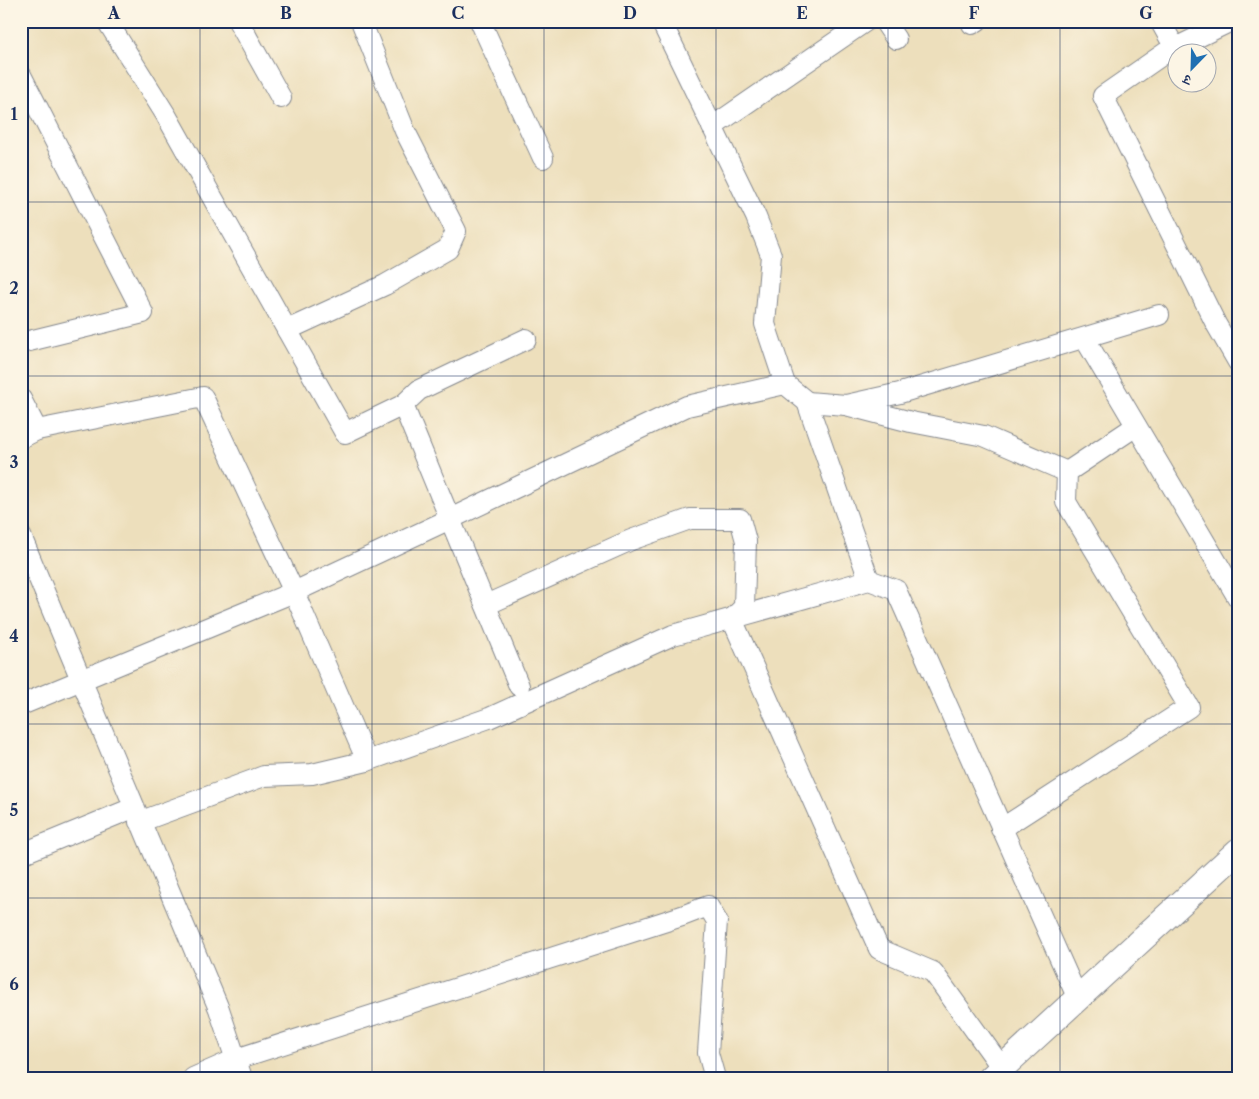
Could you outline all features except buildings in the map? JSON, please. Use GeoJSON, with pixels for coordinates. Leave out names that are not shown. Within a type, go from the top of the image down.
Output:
{"type":"FeatureCollection","features":[{"type":"Feature","properties":{"kind":"street"},"geometry":{"type":"LineString","coordinates":[[107,21],[166,115],[345,433],[403,405],[419,390],[526,339]]}},
{"type":"Feature","properties":{"kind":"street"},"geometry":{"type":"LineString","coordinates":[[238,21],[281,98]]}},
{"type":"Feature","properties":{"kind":"street"},"geometry":{"type":"LineString","coordinates":[[287,330],[385,285],[448,249],[456,231],[405,130],[360,21]]}},
{"type":"Feature","properties":{"kind":"street"},"geometry":{"type":"LineString","coordinates":[[480,21],[544,158]]}},
{"type":"Feature","properties":{"kind":"street"},"geometry":{"type":"LineString","coordinates":[[661,21],[756,217],[771,255],[765,324],[785,384],[807,402],[869,580]]}},
{"type":"Feature","properties":{"kind":"street"},"geometry":{"type":"LineString","coordinates":[[712,127],[866,21]]}},
{"type":"Feature","properties":{"kind":"street"},"geometry":{"type":"LineString","coordinates":[[884,21],[896,39]]}},
{"type":"Feature","properties":{"kind":"street"},"geometry":{"type":"LineString","coordinates":[[1160,21],[1172,42]]}},
{"type":"Feature","properties":{"kind":"street"},"geometry":{"type":"LineString","coordinates":[[1187,42],[1231,21]]}},
{"type":"Feature","properties":{"kind":"street"},"geometry":{"type":"LineString","coordinates":[[1166,54],[1104,96],[1216,324],[1238,362]]}},
{"type":"Feature","properties":{"kind":"street"},"geometry":{"type":"LineString","coordinates":[[21,75],[143,313],[21,343]]}},
{"type":"Feature","properties":{"kind":"street"},"geometry":{"type":"LineString","coordinates":[[846,404],[900,393],[1085,339],[1159,315]]}},
{"type":"Feature","properties":{"kind":"street"},"geometry":{"type":"LineString","coordinates":[[1085,339],[1238,598]]}},
{"type":"Feature","properties":{"kind":"street"},"geometry":{"type":"LineString","coordinates":[[21,705],[294,592],[687,406],[785,384]]}},
{"type":"Feature","properties":{"kind":"street"},"geometry":{"type":"LineString","coordinates":[[21,399],[29,434],[203,397],[294,592],[367,760]]}},
{"type":"Feature","properties":{"kind":"street"},"geometry":{"type":"LineString","coordinates":[[807,402],[846,404],[911,422],[984,436],[1067,472]]}},
{"type":"Feature","properties":{"kind":"street"},"geometry":{"type":"LineString","coordinates":[[403,405],[519,686]]}},
{"type":"Feature","properties":{"kind":"street"},"geometry":{"type":"LineString","coordinates":[[1067,472],[1136,426]]}},
{"type":"Feature","properties":{"kind":"street"},"geometry":{"type":"LineString","coordinates":[[1001,829],[1189,707],[1066,502],[1067,472]]}},
{"type":"Feature","properties":{"kind":"street"},"geometry":{"type":"LineString","coordinates":[[486,605],[631,540],[690,519],[740,519],[746,541],[744,606],[732,618]]}},
{"type":"Feature","properties":{"kind":"street"},"geometry":{"type":"LineString","coordinates":[[21,536],[29,576],[80,679],[219,1009],[242,1078]]}},
{"type":"Feature","properties":{"kind":"street"},"geometry":{"type":"LineString","coordinates":[[21,854],[136,815],[264,776],[312,774],[367,760],[489,718],[673,635],[869,580],[896,590],[1078,1000]]}},
{"type":"Feature","properties":{"kind":"street"},"geometry":{"type":"LineString","coordinates":[[732,618],[879,949],[933,972],[996,1073],[1238,852]]}},
{"type":"Feature","properties":{"kind":"street"},"geometry":{"type":"LineString","coordinates":[[193,1078],[236,1059],[708,906],[717,921],[708,1053],[715,1078]]}}]}
